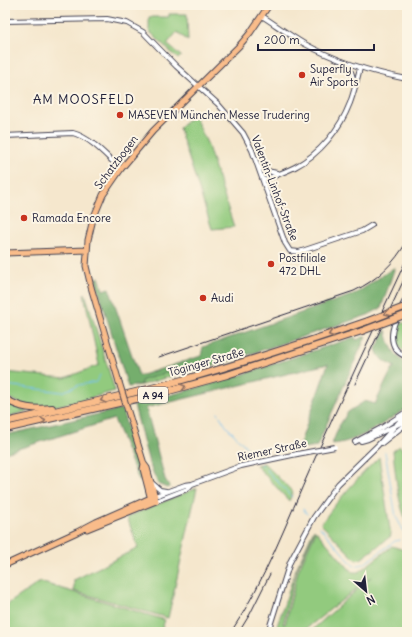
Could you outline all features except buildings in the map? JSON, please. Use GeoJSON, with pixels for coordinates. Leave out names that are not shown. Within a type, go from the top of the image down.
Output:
{"type":"FeatureCollection","features":[{"type":"Feature","properties":{"kind":"highway","name":"Töginger Straße"},"geometry":{"type":"LineString","coordinates":[[5,422],[78,406],[182,380],[245,362],[368,321],[407,306]]}},
{"type":"Feature","properties":{"kind":"highway","name":"Töginger Straße"},"geometry":{"type":"LineString","coordinates":[[5,429],[144,397],[227,375],[362,331],[407,314]]}},
{"type":"Feature","properties":{"kind":"highway"},"geometry":{"type":"LineString","coordinates":[[5,399],[27,409],[53,408],[72,404],[78,406]]}},
{"type":"Feature","properties":{"kind":"main road","name":"Schatzbogen"},"geometry":{"type":"LineString","coordinates":[[154,500],[152,483],[147,468],[144,464],[88,278],[86,266],[89,230],[98,204],[107,188],[121,169],[153,132],[239,46],[269,5]]}},
{"type":"Feature","properties":{"kind":"main road"},"geometry":{"type":"LineString","coordinates":[[5,253],[87,250]]}},
{"type":"Feature","properties":{"kind":"main road","name":"Schatzbogen"},"geometry":{"type":"LineString","coordinates":[[144,464],[143,470],[154,500]]}},
{"type":"Feature","properties":{"kind":"main road","name":"Riemer Straße"},"geometry":{"type":"LineString","coordinates":[[5,565],[77,532],[101,519],[154,500]]}},
{"type":"Feature","properties":{"kind":"street"},"geometry":{"type":"LineString","coordinates":[[262,16],[302,42],[344,62],[384,75],[407,79]]}},
{"type":"Feature","properties":{"kind":"street","name":"Valentin-Linhof-Straße"},"geometry":{"type":"LineString","coordinates":[[5,21],[107,19],[127,23],[143,32],[237,124],[248,141],[264,180],[285,243],[290,251],[299,252],[362,231],[372,225]]}},
{"type":"Feature","properties":{"kind":"street"},"geometry":{"type":"LineString","coordinates":[[344,62],[351,73],[355,84]]}},
{"type":"Feature","properties":{"kind":"street"},"geometry":{"type":"LineString","coordinates":[[264,180],[280,174],[303,162],[327,141],[336,129],[350,103],[360,68]]}},
{"type":"Feature","properties":{"kind":"street"},"geometry":{"type":"LineString","coordinates":[[5,136],[73,133],[92,143],[121,169]]}},
{"type":"Feature","properties":{"kind":"street"},"geometry":{"type":"LineString","coordinates":[[258,166],[273,173],[280,174]]}},
{"type":"Feature","properties":{"kind":"street"},"geometry":{"type":"LineString","coordinates":[[407,298],[394,325],[392,337],[396,349],[407,357]]}},
{"type":"Feature","properties":{"kind":"street"},"geometry":{"type":"LineString","coordinates":[[268,632],[290,562],[314,517],[338,484],[378,445],[407,412]]}},
{"type":"Feature","properties":{"kind":"street"},"geometry":{"type":"LineString","coordinates":[[407,412],[377,431],[355,442],[368,439],[407,420]]}},
{"type":"Feature","properties":{"kind":"street"},"geometry":{"type":"LineString","coordinates":[[378,445],[388,439],[407,423]]}},
{"type":"Feature","properties":{"kind":"street","name":"Riemer Straße"},"geometry":{"type":"LineString","coordinates":[[154,500],[169,491],[240,466],[335,447]]}},
{"type":"Feature","properties":{"kind":"street"},"geometry":{"type":"LineString","coordinates":[[152,483],[160,490],[169,491]]}},
{"type":"Feature","properties":{"kind":"street","name":"Riemer Straße"},"geometry":{"type":"LineString","coordinates":[[154,500],[187,489],[192,484]]}},
{"type":"Feature","properties":{"kind":"green space"},"geometry":{"type":"Polygon","coordinates":[[[169,14],[187,14],[188,41],[177,32],[167,44],[181,56],[178,59],[149,31],[149,17],[169,17],[169,14]]]}},
{"type":"Feature","properties":{"kind":"green space"},"geometry":{"type":"Polygon","coordinates":[[[194,115],[207,143],[234,227],[212,229],[179,128],[194,115]]]}},
{"type":"Feature","properties":{"kind":"green space"},"geometry":{"type":"Polygon","coordinates":[[[395,267],[381,308],[368,315],[220,364],[175,375],[172,371],[141,381],[141,385],[128,387],[95,279],[99,277],[103,290],[109,288],[139,376],[201,356],[203,347],[355,294],[395,267]]]}},
{"type":"Feature","properties":{"kind":"green space"},"geometry":{"type":"Polygon","coordinates":[[[85,293],[115,391],[62,405],[41,407],[25,405],[5,396],[5,372],[65,378],[99,365],[85,293]]]}},
{"type":"Feature","properties":{"kind":"green space"},"geometry":{"type":"Polygon","coordinates":[[[407,322],[407,352],[400,348],[396,341],[396,333],[397,325],[407,322]]]}},
{"type":"Feature","properties":{"kind":"green space"},"geometry":{"type":"Polygon","coordinates":[[[386,330],[395,354],[407,364],[406,409],[380,426],[361,436],[352,440],[332,444],[339,426],[348,412],[365,401],[375,404],[392,369],[395,367],[381,359],[376,349],[386,330]]]}},
{"type":"Feature","properties":{"kind":"green space"},"geometry":{"type":"Polygon","coordinates":[[[366,336],[317,446],[298,449],[328,364],[146,408],[165,479],[170,487],[167,488],[158,484],[149,463],[134,405],[229,379],[355,337],[356,340],[366,336]]]}},
{"type":"Feature","properties":{"kind":"green space"},"geometry":{"type":"Polygon","coordinates":[[[172,371],[175,375],[141,385],[140,381],[172,371]]]}},
{"type":"Feature","properties":{"kind":"green space"},"geometry":{"type":"Polygon","coordinates":[[[5,402],[20,409],[29,411],[5,417],[5,402]]]}},
{"type":"Feature","properties":{"kind":"green space"},"geometry":{"type":"Polygon","coordinates":[[[122,409],[142,480],[139,481],[114,419],[5,453],[5,435],[122,409]]]}},
{"type":"Feature","properties":{"kind":"green space"},"geometry":{"type":"Polygon","coordinates":[[[400,446],[407,456],[407,521],[401,507],[399,497],[393,451],[400,446]]]}},
{"type":"Feature","properties":{"kind":"green space"},"geometry":{"type":"Polygon","coordinates":[[[379,457],[391,536],[361,559],[356,560],[321,524],[348,489],[379,457]]]}},
{"type":"Feature","properties":{"kind":"green space"},"geometry":{"type":"Polygon","coordinates":[[[264,463],[293,492],[289,501],[256,465],[264,463]]]}},
{"type":"Feature","properties":{"kind":"green space"},"geometry":{"type":"Polygon","coordinates":[[[197,488],[168,618],[74,591],[74,580],[138,548],[127,517],[197,488]]]}},
{"type":"Feature","properties":{"kind":"green space"},"geometry":{"type":"Polygon","coordinates":[[[314,529],[315,530],[296,571],[283,624],[285,624],[298,571],[316,531],[352,572],[359,572],[392,546],[407,551],[407,632],[310,632],[371,577],[302,632],[275,632],[295,572],[314,529]]]}},
{"type":"Feature","properties":{"kind":"green space"},"geometry":{"type":"Polygon","coordinates":[[[40,582],[165,620],[161,632],[9,632],[10,631],[5,622],[5,606],[40,582]]]}},
{"type":"Feature","properties":{"kind":"waterway"},"geometry":{"type":"LineString","coordinates":[[5,385],[62,392],[79,385],[96,382],[100,375]]}},
{"type":"Feature","properties":{"kind":"waterway"},"geometry":{"type":"LineString","coordinates":[[218,413],[226,426],[254,455]]}},
{"type":"Feature","properties":{"kind":"waterway"},"geometry":{"type":"LineString","coordinates":[[385,452],[396,517],[407,537]]}},
{"type":"Feature","properties":{"kind":"waterway"},"geometry":{"type":"LineString","coordinates":[[261,464],[292,497]]}},
{"type":"Feature","properties":{"kind":"waterway"},"geometry":{"type":"LineString","coordinates":[[303,509],[307,514]]}},
{"type":"Feature","properties":{"kind":"waterway"},"geometry":{"type":"LineString","coordinates":[[319,526],[354,566],[364,564],[395,541],[400,540]]}},
{"type":"Feature","properties":{"kind":"railway"},"geometry":{"type":"LineString","coordinates":[[159,357],[354,291],[370,282],[391,264],[407,241]]}},
{"type":"Feature","properties":{"kind":"railway"},"geometry":{"type":"LineString","coordinates":[[231,632],[265,572],[335,413],[407,258]]}},
{"type":"Feature","properties":{"kind":"railway"},"geometry":{"type":"LineString","coordinates":[[355,384],[407,273]]}},
{"type":"Feature","properties":{"kind":"railway"},"geometry":{"type":"LineString","coordinates":[[239,632],[250,614],[270,574]]}},
{"type":"Feature","properties":{"kind":"place","name":"Superfly Air Sports"},"geometry":{"type":"Point","coordinates":[302,75]}},
{"type":"Feature","properties":{"kind":"place","name":"MASEVEN München Messe Trudering"},"geometry":{"type":"Point","coordinates":[120,115]}},
{"type":"Feature","properties":{"kind":"place","name":"Ramada Encore"},"geometry":{"type":"Point","coordinates":[24,218]}},
{"type":"Feature","properties":{"kind":"place","name":"Postfiliale 472 DHL"},"geometry":{"type":"Point","coordinates":[271,264]}},
{"type":"Feature","properties":{"kind":"place","name":"Audi"},"geometry":{"type":"Point","coordinates":[203,298]}},
{"type":"Feature","properties":{"kind":"district","name":"AM MOOSFELD"},"geometry":{"type":"Point","coordinates":[84,99]}}]}
